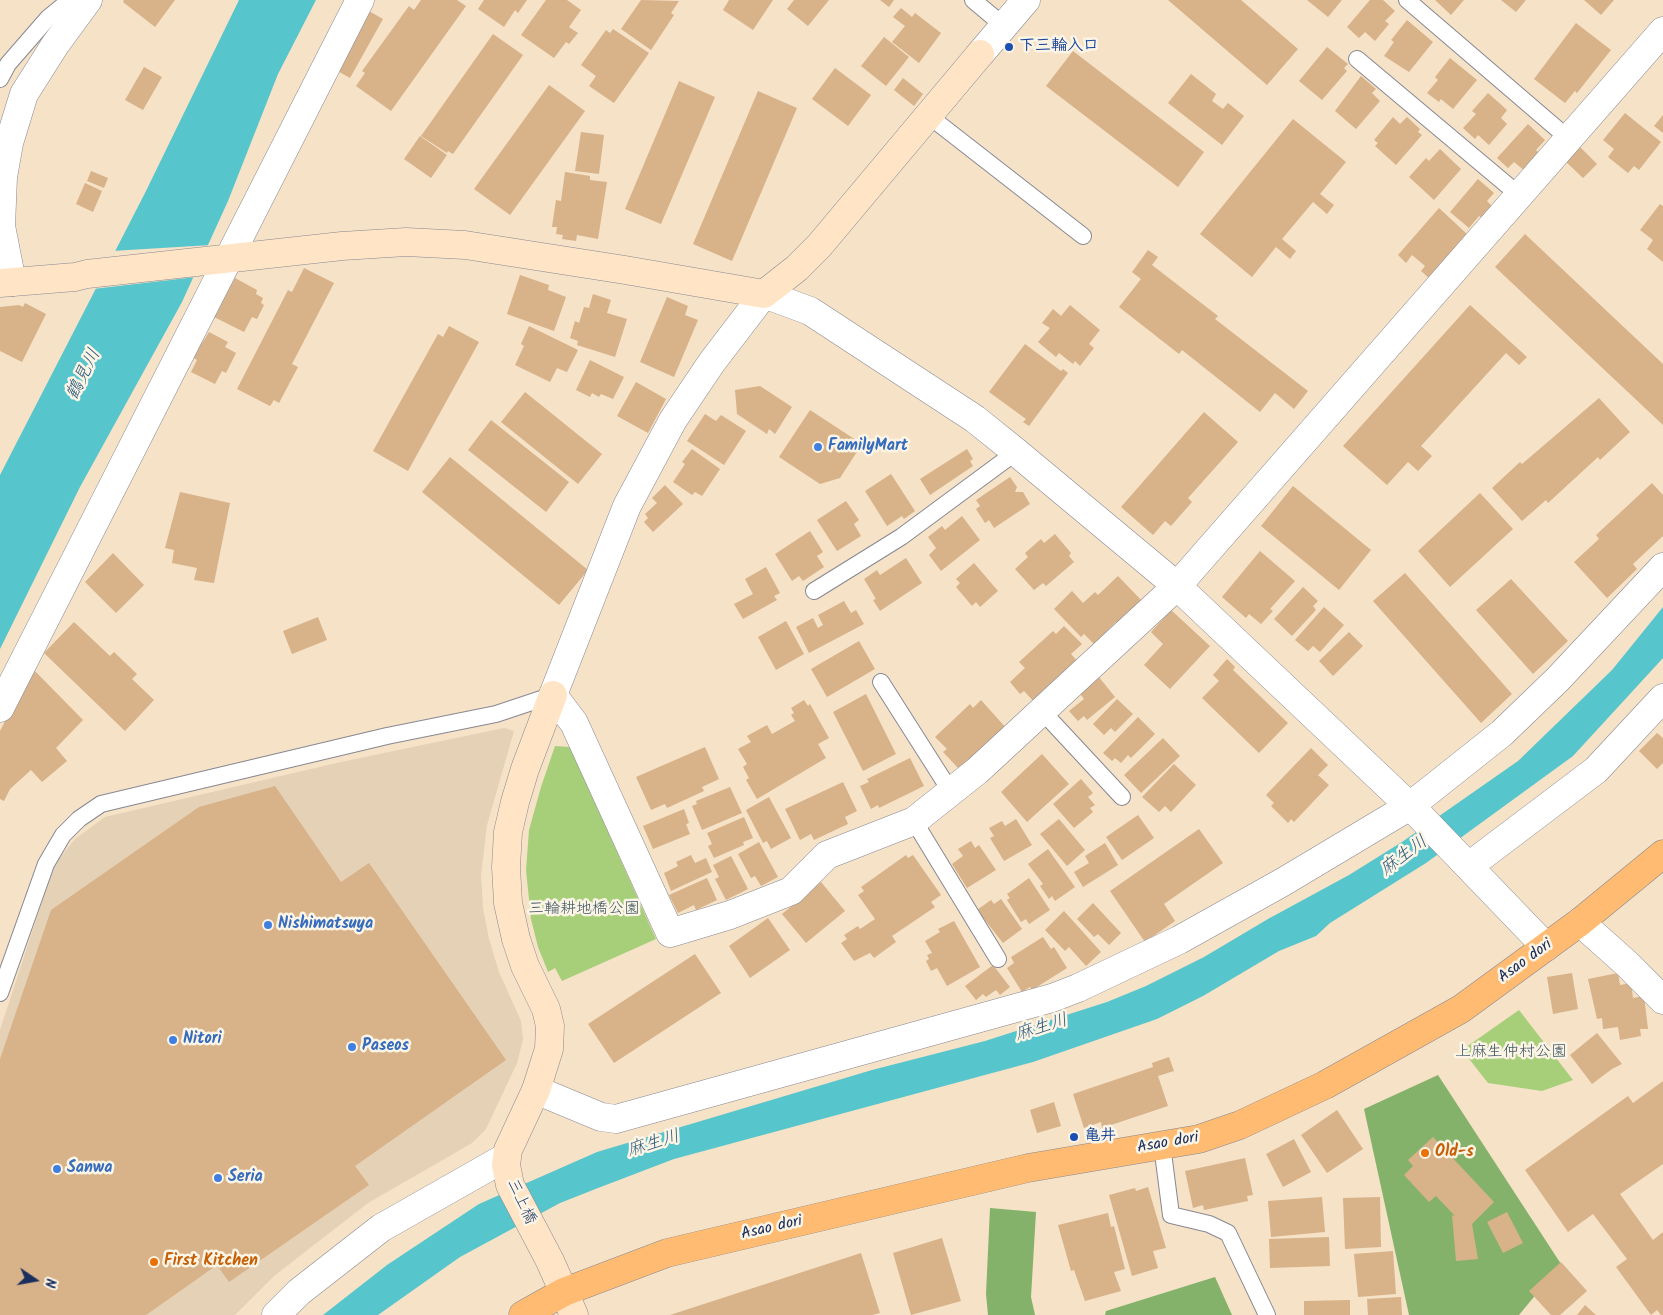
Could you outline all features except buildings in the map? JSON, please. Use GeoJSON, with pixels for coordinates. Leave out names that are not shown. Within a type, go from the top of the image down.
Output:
{"type":"FeatureCollection","features":[{"type":"Feature","properties":{"kind":"main road","name":"Asao dori"},"geometry":{"type":"LineString","coordinates":[[523,1315],[569,1304],[667,1254],[1028,1168],[1199,1139],[1240,1125],[1325,1085],[1461,1009],[1580,922],[1663,854]]}},
{"type":"Feature","properties":{"kind":"street"},"geometry":{"type":"LineString","coordinates":[[88,0],[55,45],[24,94],[9,143],[3,176],[1,226],[6,283],[75,277],[86,274],[224,258],[406,242],[465,245],[625,270],[764,294],[810,311],[974,419],[1177,586],[1415,810],[1546,947]]}},
{"type":"Feature","properties":{"kind":"street"},"geometry":{"type":"LineString","coordinates":[[0,708],[224,258],[360,0]]}},
{"type":"Feature","properties":{"kind":"street"},"geometry":{"type":"LineString","coordinates":[[276,1315],[300,1292],[381,1228],[506,1161],[536,1090],[549,1049],[550,1026],[546,1009],[525,966],[508,903],[506,867],[508,832],[525,769],[627,506],[673,420],[712,362],[764,294],[798,268],[818,246],[1026,0]]}},
{"type":"Feature","properties":{"kind":"street"},"geometry":{"type":"LineString","coordinates":[[553,695],[574,723],[670,933],[730,915],[790,891],[827,855],[914,821],[976,771],[1177,586],[1569,139],[1660,42]]}},
{"type":"Feature","properties":{"kind":"street"},"geometry":{"type":"LineString","coordinates":[[536,1090],[601,1117],[616,1119],[1052,998],[1179,940],[1415,810],[1502,733],[1558,678],[1663,567]]}},
{"type":"Feature","properties":{"kind":"street"},"geometry":{"type":"LineString","coordinates":[[1464,861],[1596,770],[1663,698]]}},
{"type":"Feature","properties":{"kind":"street"},"geometry":{"type":"LineString","coordinates":[[1580,922],[1627,964],[1663,1000]]}},
{"type":"Feature","properties":{"kind":"street","name":"三上橋"},"geometry":{"type":"LineString","coordinates":[[506,1161],[510,1185],[538,1238],[569,1304]]}},
{"type":"Feature","properties":{"kind":"lane"},"geometry":{"type":"LineString","coordinates":[[0,80],[8,64],[48,18],[70,0]]}},
{"type":"Feature","properties":{"kind":"lane"},"geometry":{"type":"LineString","coordinates":[[973,0],[1004,26]]}},
{"type":"Feature","properties":{"kind":"lane"},"geometry":{"type":"LineString","coordinates":[[1407,0],[1569,139]]}},
{"type":"Feature","properties":{"kind":"lane"},"geometry":{"type":"LineString","coordinates":[[1357,58],[1519,196]]}},
{"type":"Feature","properties":{"kind":"lane"},"geometry":{"type":"LineString","coordinates":[[929,116],[1084,236]]}},
{"type":"Feature","properties":{"kind":"lane"},"geometry":{"type":"LineString","coordinates":[[814,591],[900,536],[1016,452]]}},
{"type":"Feature","properties":{"kind":"lane"},"geometry":{"type":"LineString","coordinates":[[881,682],[951,792]]}},
{"type":"Feature","properties":{"kind":"lane"},"geometry":{"type":"LineString","coordinates":[[0,993],[46,864],[63,835],[79,819],[101,804],[387,736],[496,714],[553,695]]}},
{"type":"Feature","properties":{"kind":"lane"},"geometry":{"type":"LineString","coordinates":[[1042,711],[1122,797]]}},
{"type":"Feature","properties":{"kind":"lane"},"geometry":{"type":"LineString","coordinates":[[914,821],[998,959]]}},
{"type":"Feature","properties":{"kind":"lane"},"geometry":{"type":"LineString","coordinates":[[1162,1145],[1171,1215],[1209,1224],[1228,1233],[1267,1315]]}},
{"type":"Feature","properties":{"kind":"shaded area"},"geometry":{"type":"Polygon","coordinates":[[[504,728],[514,731],[487,825],[481,875],[483,908],[489,939],[499,972],[521,1021],[523,1039],[517,1063],[486,1129],[472,1143],[368,1203],[274,1276],[235,1315],[0,1315],[0,1030],[54,865],[75,839],[105,817],[341,762],[504,728]]]}},
{"type":"Feature","properties":{"kind":"green space","name":"三輪耕地橋公園"},"geometry":{"type":"Polygon","coordinates":[[[555,746],[570,747],[656,939],[562,981],[555,968],[548,972],[538,947],[531,919],[526,870],[529,830],[555,746]]]}},
{"type":"Feature","properties":{"kind":"green space","name":"上麻生仲村公園"},"geometry":{"type":"Polygon","coordinates":[[[1519,1010],[1573,1080],[1542,1091],[1488,1083],[1462,1050],[1519,1010]]]}},
{"type":"Feature","properties":{"kind":"green space"},"geometry":{"type":"Polygon","coordinates":[[[1438,1075],[1561,1264],[1519,1315],[1409,1315],[1364,1109],[1438,1075]]]}},
{"type":"Feature","properties":{"kind":"green space"},"geometry":{"type":"Polygon","coordinates":[[[990,1208],[1036,1212],[1031,1297],[1035,1315],[988,1315],[986,1294],[990,1208]]]}},
{"type":"Feature","properties":{"kind":"green space"},"geometry":{"type":"Polygon","coordinates":[[[1215,1277],[1232,1315],[1105,1315],[1106,1311],[1215,1277]]]}},
{"type":"Feature","properties":{"kind":"water","name":"鶴見川"},"geometry":{"type":"Polygon","coordinates":[[[239,0],[316,0],[278,74],[228,201],[182,302],[80,487],[0,649],[0,475],[145,193],[239,0]]]}},
{"type":"Feature","properties":{"kind":"water","name":"麻生川"},"geometry":{"type":"Polygon","coordinates":[[[1663,607],[1663,658],[1573,756],[1426,863],[1330,923],[1316,936],[1279,951],[1203,996],[1157,1019],[1033,1062],[674,1159],[560,1203],[460,1257],[378,1315],[323,1315],[387,1265],[479,1204],[597,1152],[872,1070],[985,1041],[1107,1002],[1146,986],[1204,957],[1268,919],[1349,875],[1402,842],[1518,761],[1612,670],[1663,607]]]}},
{"type":"Feature","properties":{"kind":"pier"},"geometry":{"type":"Polygon","coordinates":[[[211,245],[196,277],[93,289],[112,251],[211,245]]]}},
{"type":"Feature","properties":{"kind":"place","name":"下三輪入口"},"geometry":{"type":"Point","coordinates":[1009,47]}},
{"type":"Feature","properties":{"kind":"place","name":"FamilyMart"},"geometry":{"type":"Point","coordinates":[818,447]}},
{"type":"Feature","properties":{"kind":"place","name":"Nishimatsuya"},"geometry":{"type":"Point","coordinates":[268,925]}},
{"type":"Feature","properties":{"kind":"place","name":"Nitori"},"geometry":{"type":"Point","coordinates":[173,1040]}},
{"type":"Feature","properties":{"kind":"place","name":"Paseos"},"geometry":{"type":"Point","coordinates":[352,1047]}},
{"type":"Feature","properties":{"kind":"place","name":"亀井"},"geometry":{"type":"Point","coordinates":[1074,1137]}},
{"type":"Feature","properties":{"kind":"place","name":"Old-s"},"geometry":{"type":"Point","coordinates":[1425,1153]}},
{"type":"Feature","properties":{"kind":"place","name":"Sanwa"},"geometry":{"type":"Point","coordinates":[57,1169]}},
{"type":"Feature","properties":{"kind":"place","name":"Seria"},"geometry":{"type":"Point","coordinates":[218,1178]}},
{"type":"Feature","properties":{"kind":"place","name":"First Kitchen"},"geometry":{"type":"Point","coordinates":[154,1262]}}]}
